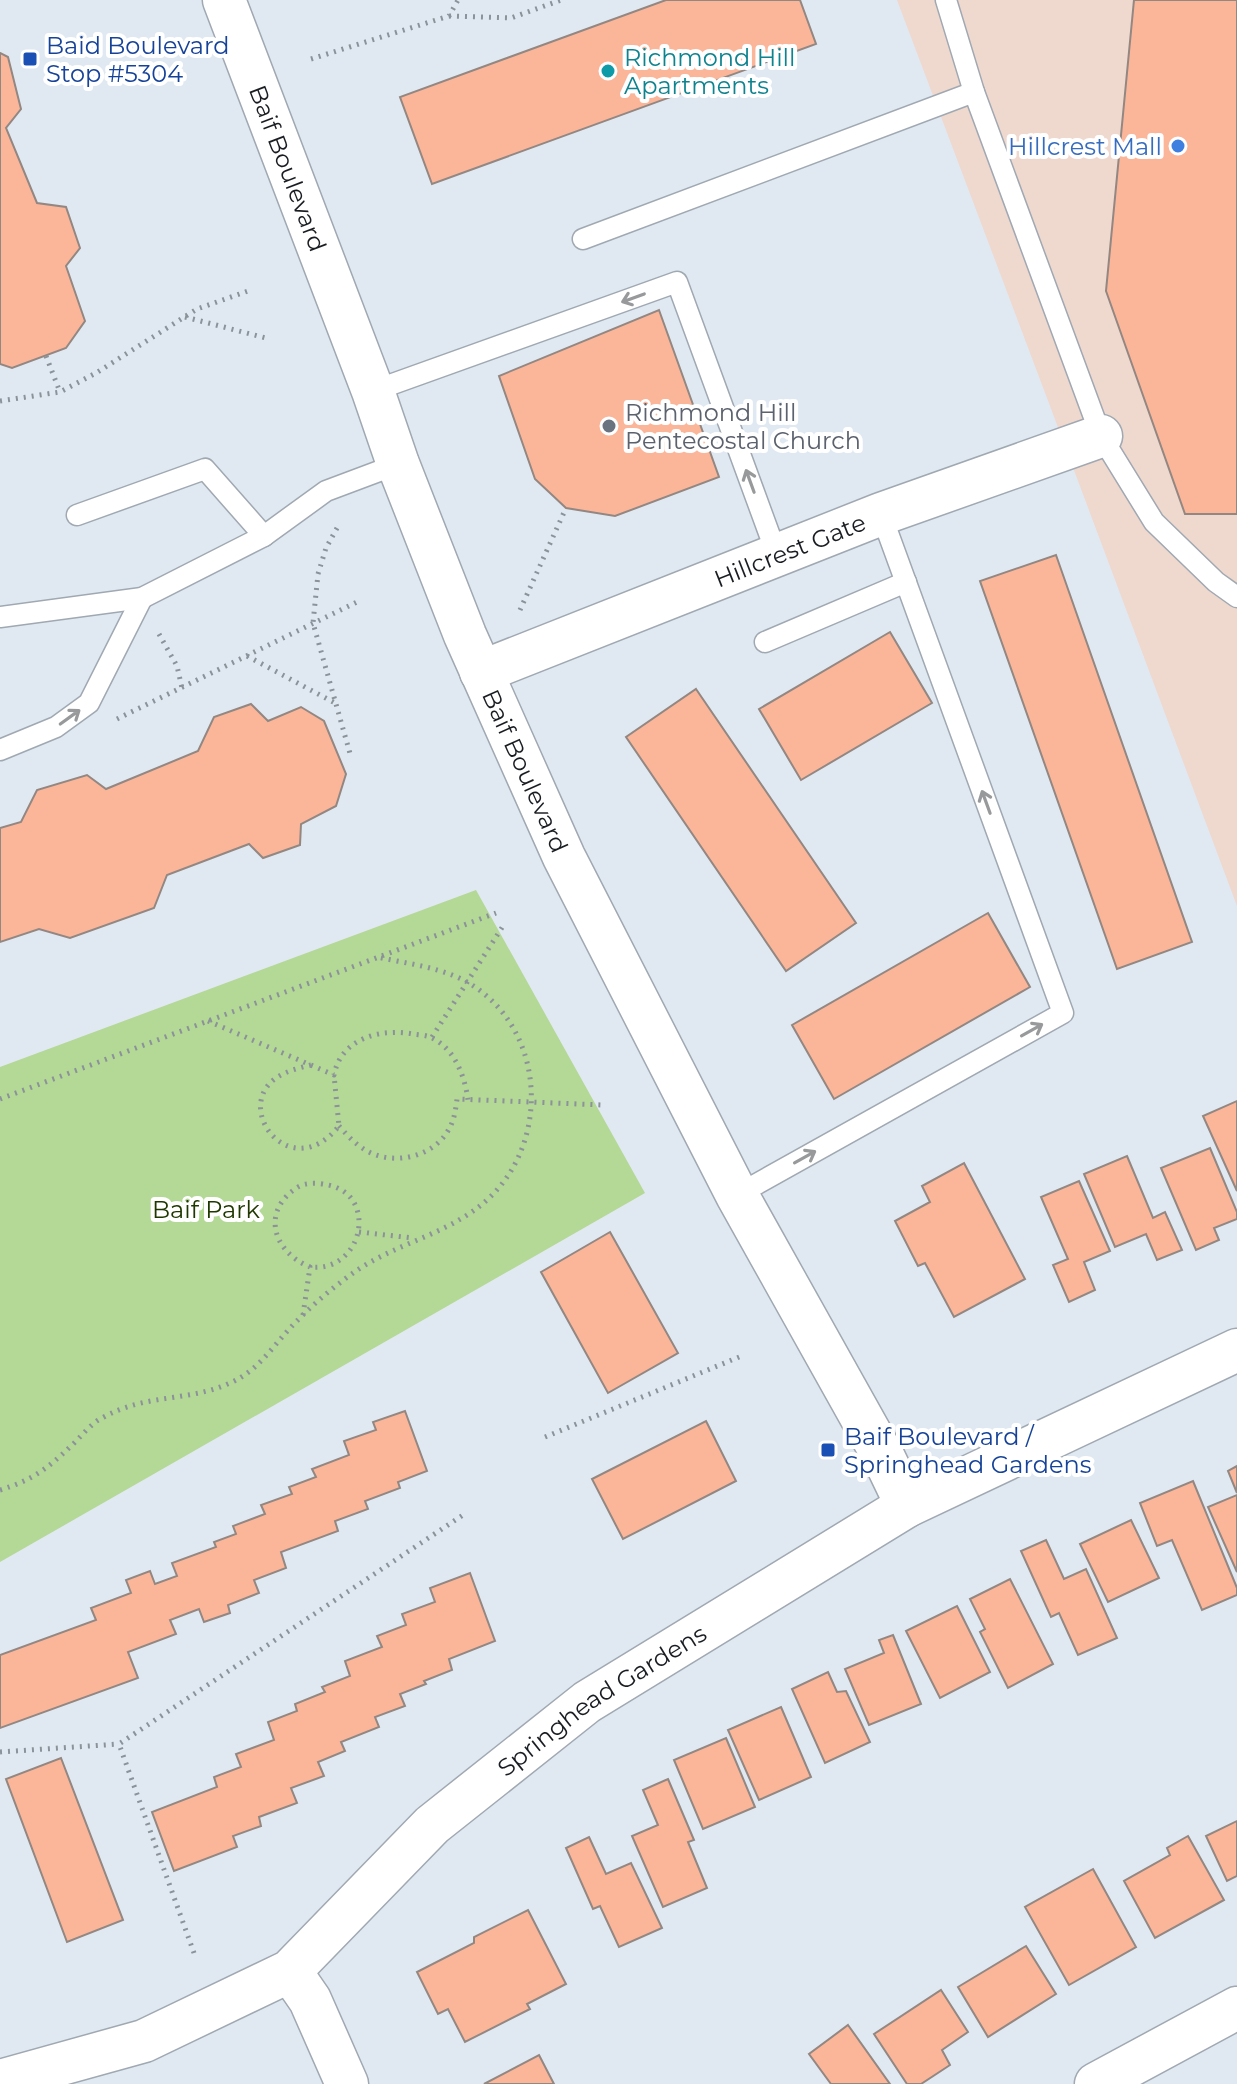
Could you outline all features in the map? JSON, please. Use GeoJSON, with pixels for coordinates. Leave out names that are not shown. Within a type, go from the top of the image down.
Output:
{"type":"FeatureCollection","features":[{"type":"Feature","properties":{"kind":"street","name":"Baif Boulevard"},"geometry":{"type":"LineString","coordinates":[[224,0],[398,464],[481,672],[564,857],[737,1195],[883,1456],[907,1506]]}},
{"type":"Feature","properties":{"kind":"street","name":"Hillcrest Gate"},"geometry":{"type":"LineString","coordinates":[[481,672],[881,514],[1101,436]]}},
{"type":"Feature","properties":{"kind":"street","name":"Springhead Gardens"},"geometry":{"type":"LineString","coordinates":[[0,2081],[144,2041],[290,1971],[432,1825],[587,1702],[907,1506],[1237,1350]]}},
{"type":"Feature","properties":{"kind":"street"},"geometry":{"type":"LineString","coordinates":[[290,1971],[310,2000],[347,2084]]}},
{"type":"Feature","properties":{"kind":"street"},"geometry":{"type":"LineString","coordinates":[[1096,2084],[1237,2008]]}},
{"type":"Feature","properties":{"kind":"lane"},"geometry":{"type":"LineString","coordinates":[[946,0],[974,92],[1101,436],[1154,522],[1216,582],[1237,597]]}},
{"type":"Feature","properties":{"kind":"lane"},"geometry":{"type":"LineString","coordinates":[[583,239],[974,92]]}},
{"type":"Feature","properties":{"kind":"lane"},"geometry":{"type":"LineString","coordinates":[[373,391],[677,282],[777,555]]}},
{"type":"Feature","properties":{"kind":"lane"},"geometry":{"type":"LineString","coordinates":[[0,617],[142,598],[264,536],[326,491],[398,464]]}},
{"type":"Feature","properties":{"kind":"lane"},"geometry":{"type":"LineString","coordinates":[[77,515],[205,469],[264,536]]}},
{"type":"Feature","properties":{"kind":"lane"},"geometry":{"type":"LineString","coordinates":[[737,1195],[1063,1013],[881,514]]}},
{"type":"Feature","properties":{"kind":"lane"},"geometry":{"type":"LineString","coordinates":[[765,642],[906,582]]}},
{"type":"Feature","properties":{"kind":"lane"},"geometry":{"type":"LineString","coordinates":[[0,750],[56,727],[89,703],[142,598]]}},
{"type":"Feature","properties":{"kind":"path"},"geometry":{"type":"LineString","coordinates":[[449,16],[458,0]]}},
{"type":"Feature","properties":{"kind":"path"},"geometry":{"type":"LineString","coordinates":[[311,59],[449,16],[511,18],[561,0]]}},
{"type":"Feature","properties":{"kind":"path"},"geometry":{"type":"LineString","coordinates":[[0,401],[60,392],[96,373],[197,309],[248,291]]}},
{"type":"Feature","properties":{"kind":"path"},"geometry":{"type":"LineString","coordinates":[[184,317],[266,338]]}},
{"type":"Feature","properties":{"kind":"path"},"geometry":{"type":"LineString","coordinates":[[46,356],[60,392]]}},
{"type":"Feature","properties":{"kind":"path"},"geometry":{"type":"LineString","coordinates":[[518,615],[566,508]]}},
{"type":"Feature","properties":{"kind":"path"},"geometry":{"type":"LineString","coordinates":[[337,528],[326,548],[318,574],[313,623],[351,757]]}},
{"type":"Feature","properties":{"kind":"path"},"geometry":{"type":"LineString","coordinates":[[142,598],[177,666],[182,688]]}},
{"type":"Feature","properties":{"kind":"path"},"geometry":{"type":"LineString","coordinates":[[113,721],[361,600]]}},
{"type":"Feature","properties":{"kind":"path"},"geometry":{"type":"LineString","coordinates":[[247,656],[336,703]]}},
{"type":"Feature","properties":{"kind":"path"},"geometry":{"type":"LineString","coordinates":[[0,1099],[496,913]]}},
{"type":"Feature","properties":{"kind":"path"},"geometry":{"type":"LineString","coordinates":[[432,1037],[503,926]]}},
{"type":"Feature","properties":{"kind":"path"},"geometry":{"type":"LineString","coordinates":[[0,1490],[30,1480],[57,1460],[99,1419],[132,1403],[206,1390],[230,1383],[255,1368],[302,1316],[357,1270],[398,1247],[459,1222],[488,1200],[511,1175],[525,1143],[532,1113],[526,1056],[513,1029],[498,1007],[467,982],[377,957]]}},
{"type":"Feature","properties":{"kind":"path"},"geometry":{"type":"LineString","coordinates":[[208,1021],[334,1075]]}},
{"type":"Feature","properties":{"kind":"path"},"geometry":{"type":"LineString","coordinates":[[468,1100],[464,1076],[448,1052],[432,1037],[403,1032],[376,1033],[349,1047],[336,1064],[334,1075],[339,1126],[366,1151],[381,1157],[400,1159],[418,1155],[438,1144],[450,1128],[457,1099],[468,1100],[603,1105]]}},
{"type":"Feature","properties":{"kind":"path"},"geometry":{"type":"LineString","coordinates":[[312,1065],[276,1078],[264,1090],[261,1111],[265,1127],[274,1139],[291,1148],[314,1148],[329,1139],[339,1126]]}},
{"type":"Feature","properties":{"kind":"path"},"geometry":{"type":"LineString","coordinates":[[301,1185],[328,1185],[348,1194],[356,1207],[359,1232],[348,1255],[321,1268],[310,1267],[297,1262],[283,1249],[276,1235],[275,1218],[283,1200],[301,1185]]}},
{"type":"Feature","properties":{"kind":"path"},"geometry":{"type":"LineString","coordinates":[[359,1232],[417,1239]]}},
{"type":"Feature","properties":{"kind":"path"},"geometry":{"type":"LineString","coordinates":[[302,1316],[310,1267]]}},
{"type":"Feature","properties":{"kind":"path"},"geometry":{"type":"LineString","coordinates":[[545,1437],[744,1355]]}},
{"type":"Feature","properties":{"kind":"path"},"geometry":{"type":"LineString","coordinates":[[0,1752],[119,1744],[466,1513]]}},
{"type":"Feature","properties":{"kind":"path"},"geometry":{"type":"LineString","coordinates":[[119,1744],[194,1953]]}},
{"type":"Feature","properties":{"kind":"shaded area"},"geometry":{"type":"Polygon","coordinates":[[[897,0],[1237,0],[1237,906],[1050,406],[897,0]]]}},
{"type":"Feature","properties":{"kind":"green space","name":"Baif Park"},"geometry":{"type":"Polygon","coordinates":[[[476,890],[645,1193],[0,1562],[0,1067],[476,890]]]}},
{"type":"Feature","properties":{"kind":"building","name":"Richmond Hill Apartments"},"geometry":{"type":"Polygon","coordinates":[[[666,0],[800,0],[816,44],[432,184],[400,97],[666,0]]]}},
{"type":"Feature","properties":{"kind":"building","name":"Hillcrest Mall"},"geometry":{"type":"Polygon","coordinates":[[[1134,0],[1237,0],[1237,514],[1185,514],[1106,291],[1134,0]]]}},
{"type":"Feature","properties":{"kind":"building"},"geometry":{"type":"Polygon","coordinates":[[[0,53],[8,57],[21,109],[6,128],[37,203],[66,207],[80,248],[66,266],[85,321],[66,348],[12,368],[0,364],[0,53]]]}},
{"type":"Feature","properties":{"kind":"building","name":"Richmond Hill Pentecostal Church"},"geometry":{"type":"Polygon","coordinates":[[[659,310],[719,477],[615,516],[566,508],[535,479],[499,376],[659,310]]]}},
{"type":"Feature","properties":{"kind":"building"},"geometry":{"type":"Polygon","coordinates":[[[1056,555],[1192,942],[1117,969],[980,581],[1056,555]]]}},
{"type":"Feature","properties":{"kind":"building"},"geometry":{"type":"Polygon","coordinates":[[[890,632],[932,703],[801,780],[759,709],[890,632]]]}},
{"type":"Feature","properties":{"kind":"building"},"geometry":{"type":"Polygon","coordinates":[[[696,689],[856,923],[786,971],[626,737],[696,689]]]}},
{"type":"Feature","properties":{"kind":"building"},"geometry":{"type":"Polygon","coordinates":[[[251,704],[268,721],[301,707],[324,721],[346,774],[336,806],[301,824],[300,845],[263,858],[249,844],[167,875],[154,908],[70,938],[39,929],[0,942],[0,828],[21,822],[37,790],[87,775],[106,789],[198,751],[214,717],[251,704]]]}},
{"type":"Feature","properties":{"kind":"building"},"geometry":{"type":"Polygon","coordinates":[[[988,913],[1030,987],[834,1099],[792,1025],[988,913]]]}},
{"type":"Feature","properties":{"kind":"building"},"geometry":{"type":"Polygon","coordinates":[[[1237,1101],[1237,1191],[1203,1116],[1237,1101]]]}},
{"type":"Feature","properties":{"kind":"building"},"geometry":{"type":"Polygon","coordinates":[[[1210,1148],[1237,1212],[1237,1219],[1214,1228],[1219,1240],[1196,1250],[1161,1168],[1210,1148]]]}},
{"type":"Feature","properties":{"kind":"building"},"geometry":{"type":"Polygon","coordinates":[[[1127,1156],[1153,1218],[1165,1212],[1182,1250],[1157,1260],[1146,1234],[1115,1247],[1084,1174],[1127,1156]]]}},
{"type":"Feature","properties":{"kind":"building"},"geometry":{"type":"Polygon","coordinates":[[[964,1163],[1025,1279],[954,1317],[925,1263],[918,1266],[895,1221],[930,1202],[922,1186],[964,1163]]]}},
{"type":"Feature","properties":{"kind":"building"},"geometry":{"type":"Polygon","coordinates":[[[1079,1181],[1110,1251],[1084,1262],[1095,1290],[1069,1302],[1053,1265],[1068,1259],[1041,1197],[1079,1181]]]}},
{"type":"Feature","properties":{"kind":"building"},"geometry":{"type":"Polygon","coordinates":[[[610,1232],[678,1353],[608,1393],[541,1272],[610,1232]]]}},
{"type":"Feature","properties":{"kind":"building"},"geometry":{"type":"Polygon","coordinates":[[[405,1411],[427,1471],[398,1482],[400,1488],[365,1501],[368,1509],[335,1521],[338,1531],[281,1552],[286,1568],[254,1580],[259,1593],[228,1605],[230,1613],[204,1622],[199,1609],[170,1620],[176,1634],[128,1652],[138,1678],[0,1728],[0,1655],[96,1620],[91,1608],[131,1593],[126,1580],[150,1571],[155,1584],[177,1576],[172,1563],[216,1547],[214,1542],[236,1534],[233,1526],[265,1514],[261,1505],[292,1494],[289,1487],[316,1477],[312,1469],[349,1455],[344,1441],[376,1430],[373,1422],[405,1411]]]}},
{"type":"Feature","properties":{"kind":"building"},"geometry":{"type":"Polygon","coordinates":[[[706,1421],[736,1481],[623,1539],[592,1479],[706,1421]]]}},
{"type":"Feature","properties":{"kind":"building"},"geometry":{"type":"Polygon","coordinates":[[[1237,1466],[1237,1493],[1228,1471],[1237,1466]]]}},
{"type":"Feature","properties":{"kind":"building"},"geometry":{"type":"Polygon","coordinates":[[[1193,1481],[1237,1588],[1237,1595],[1202,1610],[1172,1540],[1157,1546],[1140,1503],[1193,1481]]]}},
{"type":"Feature","properties":{"kind":"building"},"geometry":{"type":"Polygon","coordinates":[[[1237,1495],[1237,1572],[1208,1507],[1237,1495]]]}},
{"type":"Feature","properties":{"kind":"building"},"geometry":{"type":"Polygon","coordinates":[[[1131,1520],[1159,1578],[1108,1602],[1080,1544],[1131,1520]]]}},
{"type":"Feature","properties":{"kind":"building"},"geometry":{"type":"Polygon","coordinates":[[[1046,1540],[1064,1579],[1086,1569],[1117,1638],[1078,1655],[1059,1613],[1051,1617],[1021,1551],[1046,1540]]]}},
{"type":"Feature","properties":{"kind":"building"},"geometry":{"type":"Polygon","coordinates":[[[470,1573],[495,1641],[449,1659],[452,1670],[400,1694],[405,1706],[375,1717],[379,1727],[341,1742],[345,1751],[318,1762],[324,1776],[291,1788],[297,1803],[259,1817],[261,1826],[233,1836],[237,1847],[174,1871],[152,1812],[217,1787],[214,1777],[241,1767],[236,1754],[274,1740],[268,1722],[297,1711],[295,1704],[325,1692],[322,1687],[350,1676],[345,1661],[382,1647],[377,1636],[406,1625],[402,1614],[435,1602],[430,1588],[470,1573]]]}},
{"type":"Feature","properties":{"kind":"building"},"geometry":{"type":"Polygon","coordinates":[[[1010,1579],[1053,1664],[1008,1688],[980,1632],[985,1629],[970,1599],[1010,1579]]]}},
{"type":"Feature","properties":{"kind":"building"},"geometry":{"type":"Polygon","coordinates":[[[957,1606],[990,1672],[940,1698],[906,1631],[957,1606]]]}},
{"type":"Feature","properties":{"kind":"building"},"geometry":{"type":"Polygon","coordinates":[[[893,1635],[921,1704],[869,1725],[845,1669],[884,1653],[879,1640],[893,1635]]]}},
{"type":"Feature","properties":{"kind":"building"},"geometry":{"type":"Polygon","coordinates":[[[828,1672],[837,1692],[846,1691],[870,1742],[825,1763],[792,1689],[828,1672]]]}},
{"type":"Feature","properties":{"kind":"building"},"geometry":{"type":"Polygon","coordinates":[[[781,1707],[811,1777],[759,1800],[728,1730],[781,1707]]]}},
{"type":"Feature","properties":{"kind":"building"},"geometry":{"type":"Polygon","coordinates":[[[726,1738],[755,1807],[703,1829],[674,1760],[726,1738]]]}},
{"type":"Feature","properties":{"kind":"building"},"geometry":{"type":"Polygon","coordinates":[[[61,1758],[123,1920],[67,1942],[6,1779],[61,1758]]]}},
{"type":"Feature","properties":{"kind":"building"},"geometry":{"type":"Polygon","coordinates":[[[668,1779],[694,1840],[688,1842],[707,1888],[663,1907],[632,1836],[658,1825],[643,1790],[668,1779]]]}},
{"type":"Feature","properties":{"kind":"building"},"geometry":{"type":"Polygon","coordinates":[[[1237,1821],[1237,1876],[1227,1881],[1206,1836],[1237,1821]]]}},
{"type":"Feature","properties":{"kind":"building"},"geometry":{"type":"Polygon","coordinates":[[[1188,1836],[1224,1900],[1155,1938],[1124,1881],[1170,1855],[1167,1848],[1188,1836]]]}},
{"type":"Feature","properties":{"kind":"building"},"geometry":{"type":"Polygon","coordinates":[[[589,1837],[606,1874],[631,1863],[662,1928],[619,1947],[600,1906],[593,1909],[566,1848],[589,1837]]]}},
{"type":"Feature","properties":{"kind":"building"},"geometry":{"type":"Polygon","coordinates":[[[1093,1869],[1136,1947],[1069,1985],[1025,1907],[1093,1869]]]}},
{"type":"Feature","properties":{"kind":"building"},"geometry":{"type":"Polygon","coordinates":[[[528,1910],[566,1984],[527,2004],[530,2009],[465,2042],[448,2009],[438,2014],[417,1972],[474,1943],[474,1937],[528,1910]]]}},
{"type":"Feature","properties":{"kind":"building"},"geometry":{"type":"Polygon","coordinates":[[[1026,1946],[1056,1994],[988,2037],[958,1987],[1026,1946]]]}},
{"type":"Feature","properties":{"kind":"building"},"geometry":{"type":"Polygon","coordinates":[[[941,1990],[968,2032],[942,2050],[950,2065],[921,2084],[907,2084],[874,2034],[941,1990]]]}},
{"type":"Feature","properties":{"kind":"building"},"geometry":{"type":"Polygon","coordinates":[[[848,2025],[890,2084],[831,2084],[809,2054],[848,2025]]]}},
{"type":"Feature","properties":{"kind":"building"},"geometry":{"type":"Polygon","coordinates":[[[539,2055],[554,2084],[484,2084],[539,2055]]]}},
{"type":"Feature","properties":{"kind":"place","name":"Baid Boulevard Stop #5304"},"geometry":{"type":"Point","coordinates":[30,59]}},
{"type":"Feature","properties":{"kind":"place","name":"Richmond Hill Apartments"},"geometry":{"type":"Point","coordinates":[608,71]}},
{"type":"Feature","properties":{"kind":"place","name":"Hillcrest Mall"},"geometry":{"type":"Point","coordinates":[1178,146]}},
{"type":"Feature","properties":{"kind":"place","name":"Richmond Hill Pentecostal Church"},"geometry":{"type":"Point","coordinates":[609,426]}},
{"type":"Feature","properties":{"kind":"place","name":"Baif Boulevard / Springhead Gardens"},"geometry":{"type":"Point","coordinates":[828,1450]}}]}
